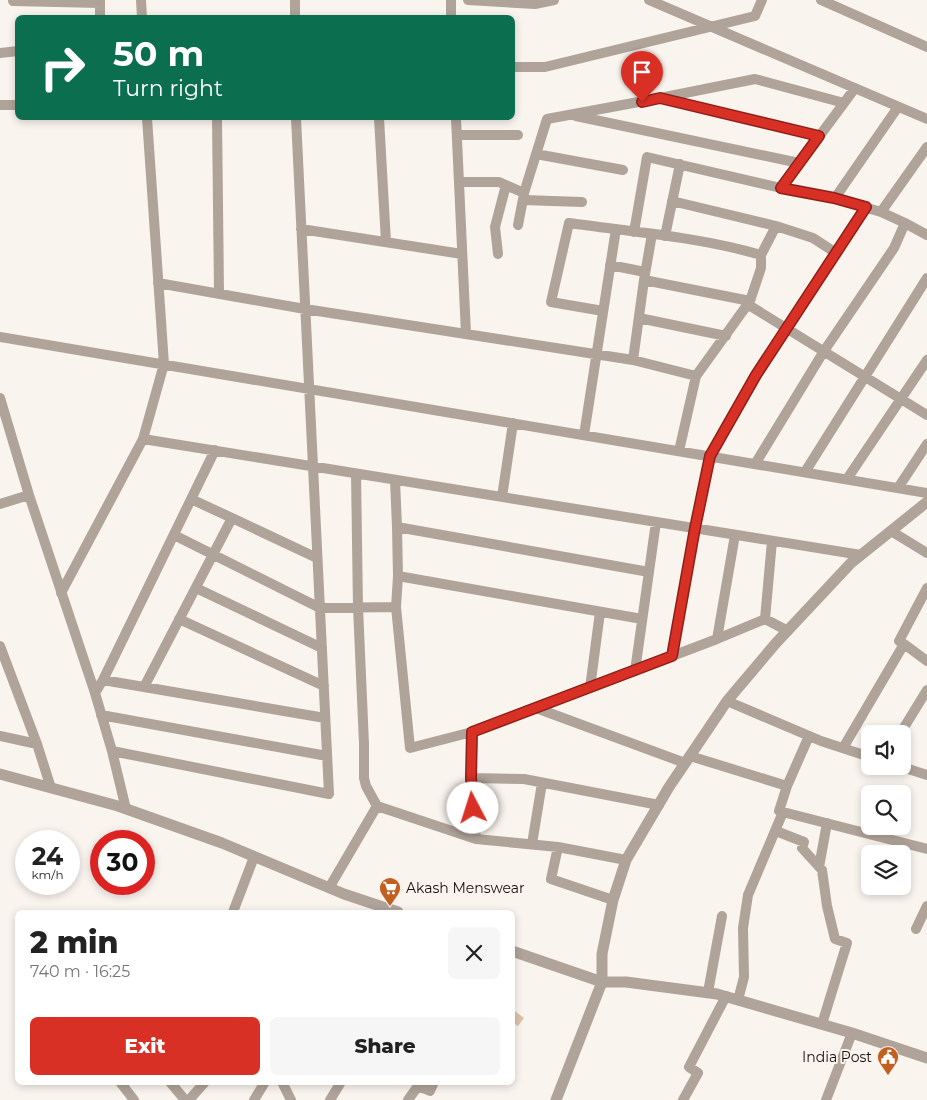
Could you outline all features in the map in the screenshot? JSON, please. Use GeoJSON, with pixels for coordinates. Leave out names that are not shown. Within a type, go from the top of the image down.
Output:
{"type":"FeatureCollection","features":[{"type":"Feature","properties":{"kind":"street"},"geometry":{"type":"LineString","coordinates":[[141,0],[142,15]]}},
{"type":"Feature","properties":{"kind":"street"},"geometry":{"type":"LineString","coordinates":[[295,0],[295,15]]}},
{"type":"Feature","properties":{"kind":"street"},"geometry":{"type":"LineString","coordinates":[[450,0],[451,15]]}},
{"type":"Feature","properties":{"kind":"street"},"geometry":{"type":"LineString","coordinates":[[468,0],[535,4],[554,0]]}},
{"type":"Feature","properties":{"kind":"street"},"geometry":{"type":"LineString","coordinates":[[649,0],[927,119]]}},
{"type":"Feature","properties":{"kind":"street"},"geometry":{"type":"LineString","coordinates":[[515,67],[546,67],[755,16],[762,0]]}},
{"type":"Feature","properties":{"kind":"street"},"geometry":{"type":"LineString","coordinates":[[821,0],[927,47]]}},
{"type":"Feature","properties":{"kind":"street"},"geometry":{"type":"LineString","coordinates":[[13,1],[100,2],[100,15]]}},
{"type":"Feature","properties":{"kind":"street"},"geometry":{"type":"LineString","coordinates":[[0,53],[15,51]]}},
{"type":"Feature","properties":{"kind":"street"},"geometry":{"type":"LineString","coordinates":[[518,225],[523,196],[547,119],[755,79],[844,103]]}},
{"type":"Feature","properties":{"kind":"street"},"geometry":{"type":"LineString","coordinates":[[781,188],[855,88]]}},
{"type":"Feature","properties":{"kind":"street"},"geometry":{"type":"LineString","coordinates":[[660,98],[819,136]]}},
{"type":"Feature","properties":{"kind":"street"},"geometry":{"type":"LineString","coordinates":[[0,105],[15,105]]}},
{"type":"Feature","properties":{"kind":"street"},"geometry":{"type":"LineString","coordinates":[[834,198],[898,107]]}},
{"type":"Feature","properties":{"kind":"street"},"geometry":{"type":"LineString","coordinates":[[570,114],[799,163]]}},
{"type":"Feature","properties":{"kind":"street"},"geometry":{"type":"LineString","coordinates":[[61,593],[143,438],[164,364],[147,120]]}},
{"type":"Feature","properties":{"kind":"street"},"geometry":{"type":"LineString","coordinates":[[217,120],[219,293]]}},
{"type":"Feature","properties":{"kind":"street"},"geometry":{"type":"LineString","coordinates":[[112,751],[329,794],[296,120]]}},
{"type":"Feature","properties":{"kind":"street"},"geometry":{"type":"LineString","coordinates":[[379,120],[386,242]]}},
{"type":"Feature","properties":{"kind":"street"},"geometry":{"type":"LineString","coordinates":[[456,120],[466,334]]}},
{"type":"Feature","properties":{"kind":"street"},"geometry":{"type":"LineString","coordinates":[[457,135],[518,135]]}},
{"type":"Feature","properties":{"kind":"street"},"geometry":{"type":"LineString","coordinates":[[882,212],[927,148]]}},
{"type":"Feature","properties":{"kind":"street"},"geometry":{"type":"LineString","coordinates":[[536,154],[623,170]]}},
{"type":"Feature","properties":{"kind":"street"},"geometry":{"type":"LineString","coordinates":[[634,232],[647,157],[781,188],[834,198],[882,212],[905,222],[927,235]]}},
{"type":"Feature","properties":{"kind":"street"},"geometry":{"type":"LineString","coordinates":[[665,236],[680,164]]}},
{"type":"Feature","properties":{"kind":"street"},"geometry":{"type":"LineString","coordinates":[[459,182],[499,182],[523,196],[582,202]]}},
{"type":"Feature","properties":{"kind":"street"},"geometry":{"type":"LineString","coordinates":[[498,254],[495,227],[506,185]]}},
{"type":"Feature","properties":{"kind":"street"},"geometry":{"type":"LineString","coordinates":[[672,202],[776,226],[813,238],[836,253]]}},
{"type":"Feature","properties":{"kind":"street"},"geometry":{"type":"LineString","coordinates":[[672,656],[710,456],[756,375],[866,207]]}},
{"type":"Feature","properties":{"kind":"street"},"geometry":{"type":"LineString","coordinates":[[755,464],[824,351],[894,248],[905,222]]}},
{"type":"Feature","properties":{"kind":"street"},"geometry":{"type":"LineString","coordinates":[[603,311],[551,302],[569,223],[734,247],[761,255]]}},
{"type":"Feature","properties":{"kind":"street"},"geometry":{"type":"LineString","coordinates":[[679,451],[696,376],[748,303],[761,268],[761,255],[776,226]]}},
{"type":"Feature","properties":{"kind":"street"},"geometry":{"type":"LineString","coordinates":[[301,229],[462,254]]}},
{"type":"Feature","properties":{"kind":"street"},"geometry":{"type":"LineString","coordinates":[[584,435],[616,230]]}},
{"type":"Feature","properties":{"kind":"street"},"geometry":{"type":"LineString","coordinates":[[633,360],[652,234]]}},
{"type":"Feature","properties":{"kind":"street"},"geometry":{"type":"LineString","coordinates":[[610,265],[748,303],[864,378],[927,415]]}},
{"type":"Feature","properties":{"kind":"street"},"geometry":{"type":"LineString","coordinates":[[805,472],[927,278]]}},
{"type":"Feature","properties":{"kind":"street"},"geometry":{"type":"LineString","coordinates":[[158,283],[633,360],[696,376]]}},
{"type":"Feature","properties":{"kind":"street"},"geometry":{"type":"LineString","coordinates":[[639,318],[726,336]]}},
{"type":"Feature","properties":{"kind":"street"},"geometry":{"type":"LineString","coordinates":[[0,337],[927,493]]}},
{"type":"Feature","properties":{"kind":"street"},"geometry":{"type":"LineString","coordinates":[[847,479],[927,360]]}},
{"type":"Feature","properties":{"kind":"street"},"geometry":{"type":"LineString","coordinates":[[0,398],[29,495],[101,715],[126,809]]}},
{"type":"Feature","properties":{"kind":"street"},"geometry":{"type":"LineString","coordinates":[[502,497],[513,423]]}},
{"type":"Feature","properties":{"kind":"street"},"geometry":{"type":"LineString","coordinates":[[143,438],[861,555]]}},
{"type":"Feature","properties":{"kind":"street"},"geometry":{"type":"LineString","coordinates":[[898,488],[927,444]]}},
{"type":"Feature","properties":{"kind":"street"},"geometry":{"type":"LineString","coordinates":[[94,693],[103,680],[215,450]]}},
{"type":"Feature","properties":{"kind":"street"},"geometry":{"type":"LineString","coordinates":[[356,474],[358,608],[364,780],[377,806],[476,839],[558,847],[626,860]]}},
{"type":"Feature","properties":{"kind":"street"},"geometry":{"type":"LineString","coordinates":[[395,480],[398,576],[396,607],[410,748],[472,732],[765,619]]}},
{"type":"Feature","properties":{"kind":"street"},"geometry":{"type":"LineString","coordinates":[[0,504],[29,495]]}},
{"type":"Feature","properties":{"kind":"street"},"geometry":{"type":"LineString","coordinates":[[191,499],[317,558]]}},
{"type":"Feature","properties":{"kind":"street"},"geometry":{"type":"LineString","coordinates":[[556,1100],[602,982],[602,954],[614,900],[626,860],[658,804],[727,701],[788,631],[851,563],[927,502]]}},
{"type":"Feature","properties":{"kind":"street"},"geometry":{"type":"LineString","coordinates":[[144,687],[232,518]]}},
{"type":"Feature","properties":{"kind":"street"},"geometry":{"type":"LineString","coordinates":[[635,670],[656,522]]}},
{"type":"Feature","properties":{"kind":"street"},"geometry":{"type":"LineString","coordinates":[[397,527],[649,572]]}},
{"type":"Feature","properties":{"kind":"street"},"geometry":{"type":"LineString","coordinates":[[891,531],[927,553]]}},
{"type":"Feature","properties":{"kind":"street"},"geometry":{"type":"LineString","coordinates":[[174,535],[320,608],[396,607]]}},
{"type":"Feature","properties":{"kind":"street"},"geometry":{"type":"LineString","coordinates":[[717,639],[735,535]]}},
{"type":"Feature","properties":{"kind":"street"},"geometry":{"type":"LineString","coordinates":[[765,619],[772,541]]}},
{"type":"Feature","properties":{"kind":"street"},"geometry":{"type":"LineString","coordinates":[[398,576],[642,619]]}},
{"type":"Feature","properties":{"kind":"street"},"geometry":{"type":"LineString","coordinates":[[196,588],[322,648]]}},
{"type":"Feature","properties":{"kind":"street"},"geometry":{"type":"LineString","coordinates":[[927,590],[899,641],[927,661]]}},
{"type":"Feature","properties":{"kind":"street"},"geometry":{"type":"LineString","coordinates":[[590,688],[600,612]]}},
{"type":"Feature","properties":{"kind":"street"},"geometry":{"type":"LineString","coordinates":[[179,619],[324,686]]}},
{"type":"Feature","properties":{"kind":"street"},"geometry":{"type":"LineString","coordinates":[[765,619],[788,631]]}},
{"type":"Feature","properties":{"kind":"street"},"geometry":{"type":"LineString","coordinates":[[843,748],[904,644]]}},
{"type":"Feature","properties":{"kind":"street"},"geometry":{"type":"LineString","coordinates":[[0,646],[37,744],[51,788]]}},
{"type":"Feature","properties":{"kind":"street"},"geometry":{"type":"LineString","coordinates":[[103,680],[325,718]]}},
{"type":"Feature","properties":{"kind":"street"},"geometry":{"type":"LineString","coordinates":[[906,725],[927,690]]}},
{"type":"Feature","properties":{"kind":"street"},"geometry":{"type":"LineString","coordinates":[[727,701],[809,736],[861,754]]}},
{"type":"Feature","properties":{"kind":"street"},"geometry":{"type":"LineString","coordinates":[[536,708],[687,760],[787,786]]}},
{"type":"Feature","properties":{"kind":"street"},"geometry":{"type":"LineString","coordinates":[[101,715],[327,756]]}},
{"type":"Feature","properties":{"kind":"street"},"geometry":{"type":"LineString","coordinates":[[472,732],[471,778],[476,839]]}},
{"type":"Feature","properties":{"kind":"street"},"geometry":{"type":"LineString","coordinates":[[0,736],[37,744]]}},
{"type":"Feature","properties":{"kind":"street"},"geometry":{"type":"LineString","coordinates":[[809,736],[787,786],[779,811],[927,849]]}},
{"type":"Feature","properties":{"kind":"street"},"geometry":{"type":"LineString","coordinates":[[911,770],[927,775]]}},
{"type":"Feature","properties":{"kind":"street"},"geometry":{"type":"LineString","coordinates":[[0,774],[126,809],[222,843],[388,910]]}},
{"type":"Feature","properties":{"kind":"street"},"geometry":{"type":"LineString","coordinates":[[471,778],[524,780],[658,804]]}},
{"type":"Feature","properties":{"kind":"street"},"geometry":{"type":"LineString","coordinates":[[532,844],[542,783]]}},
{"type":"Feature","properties":{"kind":"street"},"geometry":{"type":"LineString","coordinates":[[330,888],[377,806]]}},
{"type":"Feature","properties":{"kind":"street"},"geometry":{"type":"LineString","coordinates":[[738,1000],[744,977],[743,928],[748,895],[784,812]]}},
{"type":"Feature","properties":{"kind":"street"},"geometry":{"type":"LineString","coordinates":[[819,867],[827,823]]}},
{"type":"Feature","properties":{"kind":"street"},"geometry":{"type":"LineString","coordinates":[[776,831],[804,842],[802,848],[822,870],[827,906],[835,939],[847,943],[822,1024]]}},
{"type":"Feature","properties":{"kind":"street"},"geometry":{"type":"LineString","coordinates":[[558,847],[551,879],[614,900]]}},
{"type":"Feature","properties":{"kind":"street"},"geometry":{"type":"LineString","coordinates":[[234,910],[254,857]]}},
{"type":"Feature","properties":{"kind":"street"},"geometry":{"type":"LineString","coordinates":[[916,928],[927,906]]}},
{"type":"Feature","properties":{"kind":"street"},"geometry":{"type":"LineString","coordinates":[[708,992],[722,916]]}},
{"type":"Feature","properties":{"kind":"street"},"geometry":{"type":"LineString","coordinates":[[515,952],[602,982],[626,982],[726,996],[852,1033],[927,1058]]}},
{"type":"Feature","properties":{"kind":"street"},"geometry":{"type":"LineString","coordinates":[[683,1100],[698,1073],[689,1067],[726,996]]}},
{"type":"Feature","properties":{"kind":"street"},"geometry":{"type":"LineString","coordinates":[[826,1100],[852,1033]]}},
{"type":"Feature","properties":{"kind":"street"},"geometry":{"type":"LineString","coordinates":[[122,1085],[134,1100]]}},
{"type":"Feature","properties":{"kind":"street"},"geometry":{"type":"LineString","coordinates":[[174,1085],[192,1099],[203,1085]]}},
{"type":"Feature","properties":{"kind":"street"},"geometry":{"type":"LineString","coordinates":[[254,1100],[263,1085]]}},
{"type":"Feature","properties":{"kind":"street"},"geometry":{"type":"LineString","coordinates":[[284,1085],[291,1100]]}},
{"type":"Feature","properties":{"kind":"street"},"geometry":{"type":"LineString","coordinates":[[330,1100],[339,1085]]}},
{"type":"Feature","properties":{"kind":"street"},"geometry":{"type":"LineString","coordinates":[[408,1100],[416,1085]]}},
{"type":"Feature","properties":{"kind":"street"},"geometry":{"type":"LineString","coordinates":[[418,1085],[430,1091],[433,1085]]}},
{"type":"Feature","properties":{"kind":"building"},"geometry":{"type":"Polygon","coordinates":[[[515,1011],[524,1018],[518,1026],[515,1024],[515,1011]]]}},
{"type":"Feature","properties":{"kind":"place","name":"Akash Menswear"},"geometry":{"type":"Point","coordinates":[390,907]}},
{"type":"Feature","properties":{"kind":"place","name":"India Post"},"geometry":{"type":"Point","coordinates":[888,1076]}},
{"type":"Feature","properties":{"kind":"route"},"geometry":{"type":"LineString","coordinates":[[473,808],[471,778],[472,732],[672,656],[710,456],[756,375],[866,207],[834,198],[781,188],[819,136],[660,98],[642,102]]}}]}
